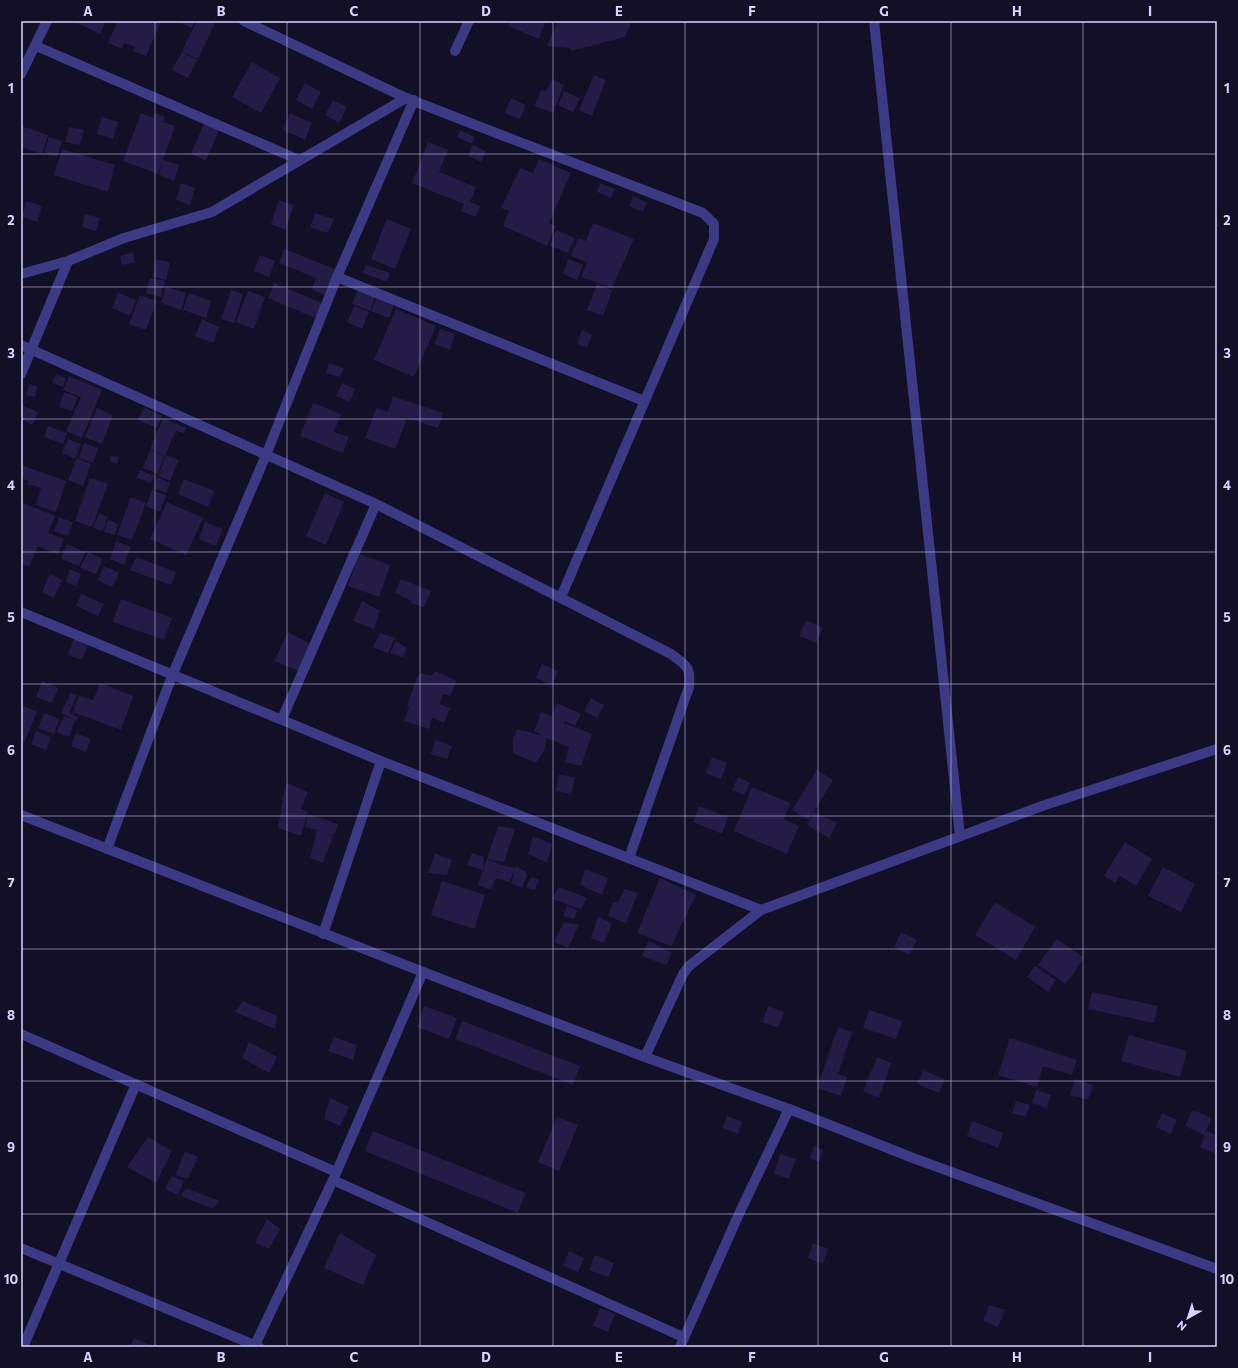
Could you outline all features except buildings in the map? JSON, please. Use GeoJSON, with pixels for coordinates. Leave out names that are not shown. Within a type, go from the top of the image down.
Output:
{"type":"FeatureCollection","features":[{"type":"Feature","properties":{"kind":"street"},"geometry":{"type":"LineString","coordinates":[[21,74],[47,21]]}},
{"type":"Feature","properties":{"kind":"street"},"geometry":{"type":"LineString","coordinates":[[244,21],[410,99],[702,213],[714,224],[714,239],[561,597]]}},
{"type":"Feature","properties":{"kind":"street"},"geometry":{"type":"LineString","coordinates":[[456,51],[469,21]]}},
{"type":"Feature","properties":{"kind":"street"},"geometry":{"type":"LineString","coordinates":[[874,21],[960,836]]}},
{"type":"Feature","properties":{"kind":"street"},"geometry":{"type":"LineString","coordinates":[[36,46],[299,160]]}},
{"type":"Feature","properties":{"kind":"street"},"geometry":{"type":"LineString","coordinates":[[21,274],[68,261],[124,238],[212,212],[299,160],[410,99]]}},
{"type":"Feature","properties":{"kind":"street"},"geometry":{"type":"LineString","coordinates":[[107,849],[172,676],[266,455],[410,99]]}},
{"type":"Feature","properties":{"kind":"street"},"geometry":{"type":"LineString","coordinates":[[21,374],[68,261]]}},
{"type":"Feature","properties":{"kind":"street"},"geometry":{"type":"LineString","coordinates":[[337,277],[644,401]]}},
{"type":"Feature","properties":{"kind":"street"},"geometry":{"type":"LineString","coordinates":[[21,345],[376,504],[561,597],[671,654],[683,663],[690,672],[689,687],[629,858]]}},
{"type":"Feature","properties":{"kind":"street"},"geometry":{"type":"LineString","coordinates":[[282,719],[376,504]]}},
{"type":"Feature","properties":{"kind":"street"},"geometry":{"type":"LineString","coordinates":[[21,612],[172,676],[282,719],[381,761],[761,910]]}},
{"type":"Feature","properties":{"kind":"street"},"geometry":{"type":"LineString","coordinates":[[645,1057],[683,974],[689,966],[761,910],[1042,806],[1217,749]]}},
{"type":"Feature","properties":{"kind":"street"},"geometry":{"type":"LineString","coordinates":[[323,934],[381,761]]}},
{"type":"Feature","properties":{"kind":"street"},"geometry":{"type":"LineString","coordinates":[[22,818],[107,849],[323,934],[645,1057],[789,1109],[920,1161],[1217,1270]]}},
{"type":"Feature","properties":{"kind":"street"},"geometry":{"type":"LineString","coordinates":[[21,1248],[236,1343],[257,1346],[334,1176],[423,972]]}},
{"type":"Feature","properties":{"kind":"street"},"geometry":{"type":"LineString","coordinates":[[21,1034],[136,1084],[334,1176],[681,1342],[789,1109]]}},
{"type":"Feature","properties":{"kind":"street"},"geometry":{"type":"LineString","coordinates":[[23,1347],[136,1084]]}}]}
